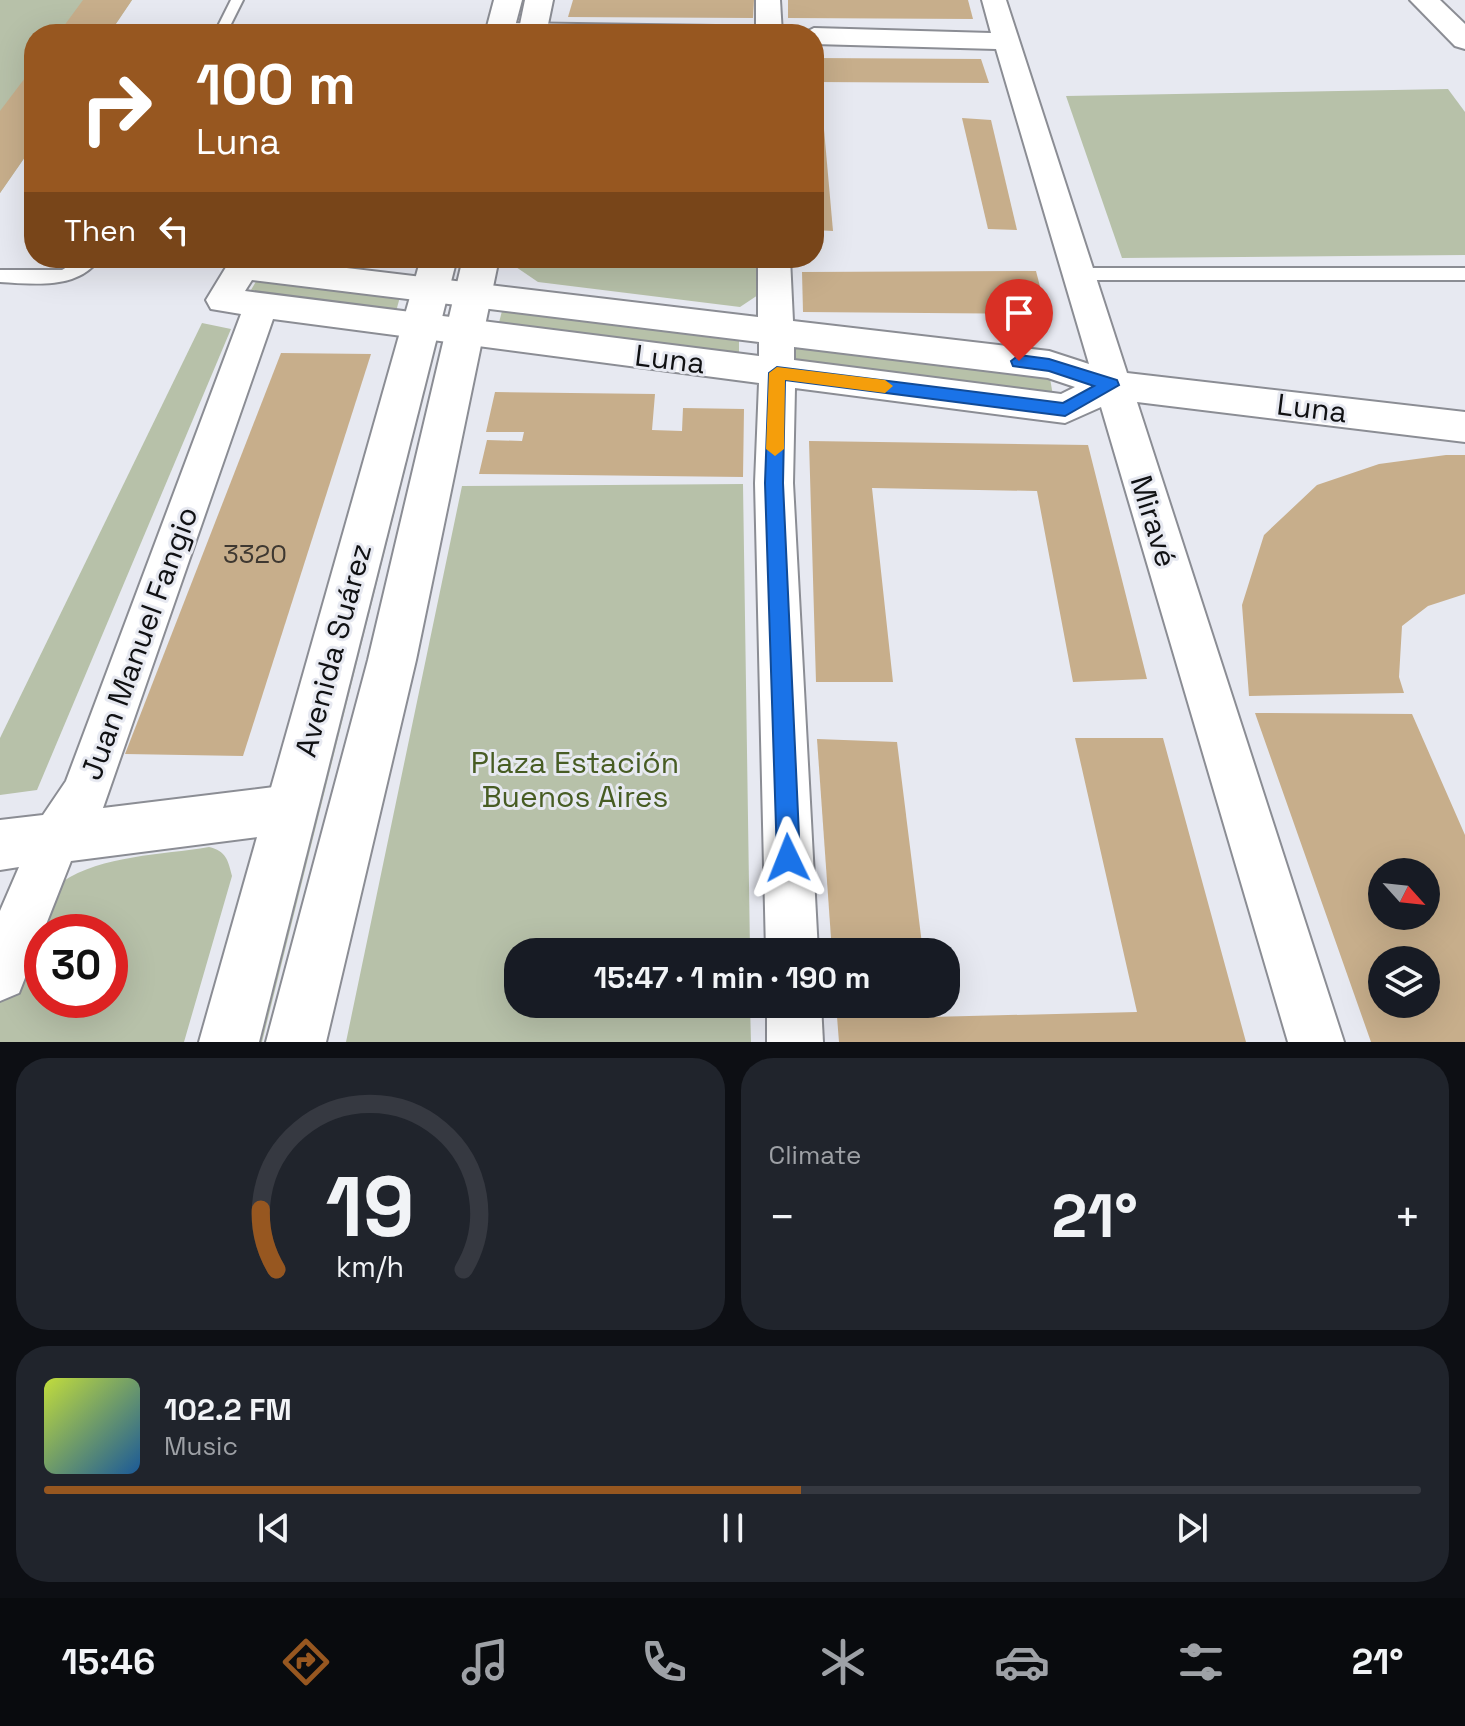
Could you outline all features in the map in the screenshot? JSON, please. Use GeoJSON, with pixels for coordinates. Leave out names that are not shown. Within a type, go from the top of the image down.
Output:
{"type":"FeatureCollection","features":[{"type":"Feature","properties":{"kind":"street"},"geometry":{"type":"LineString","coordinates":[[501,24],[508,0]]}},
{"type":"Feature","properties":{"kind":"street"},"geometry":{"type":"LineString","coordinates":[[534,24],[539,0]]}},
{"type":"Feature","properties":{"kind":"street"},"geometry":{"type":"LineString","coordinates":[[768,0],[769,24]]}},
{"type":"Feature","properties":{"kind":"street","name":"Miravé"},"geometry":{"type":"LineString","coordinates":[[994,0],[1316,1042]]}},
{"type":"Feature","properties":{"kind":"street"},"geometry":{"type":"LineString","coordinates":[[1424,0],[1464,39]]}},
{"type":"Feature","properties":{"kind":"street"},"geometry":{"type":"LineString","coordinates":[[824,36],[1005,41]]}},
{"type":"Feature","properties":{"kind":"street","name":"Juan Manuel Fangio"},"geometry":{"type":"LineString","coordinates":[[0,974],[55,840],[84,796],[242,302],[243,268]]}},
{"type":"Feature","properties":{"kind":"street","name":"Luna"},"geometry":{"type":"LineString","coordinates":[[251,268],[451,294],[1065,409],[1111,385],[1465,427]]}},
{"type":"Feature","properties":{"kind":"street"},"geometry":{"type":"LineString","coordinates":[[774,268],[774,483],[791,938]]}},
{"type":"Feature","properties":{"kind":"street","name":"Luna"},"geometry":{"type":"LineString","coordinates":[[242,302],[451,294]]}},
{"type":"Feature","properties":{"kind":"street","name":"Avenida Suárez"},"geometry":{"type":"LineString","coordinates":[[229,1042],[290,809],[451,294]]}},
{"type":"Feature","properties":{"kind":"street","name":"Avenida Suárez"},"geometry":{"type":"LineString","coordinates":[[296,1042],[392,660],[451,294]]}},
{"type":"Feature","properties":{"kind":"street"},"geometry":{"type":"LineString","coordinates":[[0,845],[290,809]]}},
{"type":"Feature","properties":{"kind":"street"},"geometry":{"type":"LineString","coordinates":[[794,1018],[795,1042]]}},
{"type":"Feature","properties":{"kind":"lane"},"geometry":{"type":"LineString","coordinates":[[225,24],[237,0]]}},
{"type":"Feature","properties":{"kind":"lane"},"geometry":{"type":"LineString","coordinates":[[0,276],[63,276],[78,268]]}},
{"type":"Feature","properties":{"kind":"lane"},"geometry":{"type":"LineString","coordinates":[[1077,274],[1465,274]]}},
{"type":"Feature","properties":{"kind":"green space"},"geometry":{"type":"Polygon","coordinates":[[[0,0],[132,0],[116,24],[24,24],[24,158],[0,193],[0,0]]]}},
{"type":"Feature","properties":{"kind":"green space"},"geometry":{"type":"Polygon","coordinates":[[[1448,89],[1465,112],[1465,255],[1122,258],[1066,96],[1448,89]]]}},
{"type":"Feature","properties":{"kind":"green space"},"geometry":{"type":"Polygon","coordinates":[[[517,268],[757,268],[758,295],[740,307],[538,282],[517,268]]]}},
{"type":"Feature","properties":{"kind":"green space"},"geometry":{"type":"Polygon","coordinates":[[[258,278],[400,297],[395,315],[248,295],[258,278]]]}},
{"type":"Feature","properties":{"kind":"green space"},"geometry":{"type":"Polygon","coordinates":[[[502,311],[739,341],[739,360],[497,330],[502,311]]]}},
{"type":"Feature","properties":{"kind":"green space"},"geometry":{"type":"Polygon","coordinates":[[[202,323],[231,329],[37,790],[0,795],[0,738],[202,323]]]}},
{"type":"Feature","properties":{"kind":"green space"},"geometry":{"type":"Polygon","coordinates":[[[781,344],[1050,378],[1053,396],[781,361],[781,344]]]}},
{"type":"Feature","properties":{"kind":"green space"},"geometry":{"type":"Polygon","coordinates":[[[425,374],[428,378],[262,1042],[246,1042],[425,374]]]}},
{"type":"Feature","properties":{"kind":"green space","name":"Plaza Estación Buenos Aires"},"geometry":{"type":"Polygon","coordinates":[[[743,484],[750,938],[504,938],[504,1018],[750,1018],[751,1042],[346,1042],[462,486],[743,484]]]}},
{"type":"Feature","properties":{"kind":"green space"},"geometry":{"type":"Polygon","coordinates":[[[209,847],[223,854],[232,876],[184,1042],[0,1042],[0,996],[24,952],[24,1018],[128,1018],[128,914],[45,914],[62,882],[78,873],[114,861],[209,847]]]}},
{"type":"Feature","properties":{"kind":"building"},"geometry":{"type":"Polygon","coordinates":[[[83,0],[132,0],[116,24],[65,24],[83,0]]]}},
{"type":"Feature","properties":{"kind":"building"},"geometry":{"type":"Polygon","coordinates":[[[573,0],[754,0],[753,18],[568,17],[573,0]]]}},
{"type":"Feature","properties":{"kind":"building"},"geometry":{"type":"Polygon","coordinates":[[[788,0],[968,0],[973,19],[788,18],[788,0]]]}},
{"type":"Feature","properties":{"kind":"building"},"geometry":{"type":"Polygon","coordinates":[[[824,58],[981,59],[989,83],[824,82],[824,58]]]}},
{"type":"Feature","properties":{"kind":"building"},"geometry":{"type":"Polygon","coordinates":[[[24,79],[24,158],[0,193],[0,111],[24,79]]]}},
{"type":"Feature","properties":{"kind":"building"},"geometry":{"type":"Polygon","coordinates":[[[962,118],[991,120],[1017,230],[988,229],[962,118]]]}},
{"type":"Feature","properties":{"kind":"building"},"geometry":{"type":"Polygon","coordinates":[[[824,129],[833,231],[824,231],[824,129]]]}},
{"type":"Feature","properties":{"kind":"building"},"geometry":{"type":"Polygon","coordinates":[[[1036,271],[1047,314],[803,312],[802,272],[1036,271]]]}},
{"type":"Feature","properties":{"kind":"building"},"geometry":{"type":"Polygon","coordinates":[[[281,353],[371,354],[243,756],[125,754],[281,353]]]}},
{"type":"Feature","properties":{"kind":"building"},"geometry":{"type":"Polygon","coordinates":[[[495,392],[655,394],[652,430],[682,431],[683,408],[744,409],[743,477],[479,474],[487,440],[522,441],[524,432],[486,432],[495,392]]]}},
{"type":"Feature","properties":{"kind":"building"},"geometry":{"type":"Polygon","coordinates":[[[809,441],[1088,445],[1147,679],[1073,682],[1037,491],[872,488],[893,682],[816,682],[809,441]]]}},
{"type":"Feature","properties":{"kind":"building"},"geometry":{"type":"Polygon","coordinates":[[[1465,455],[1465,594],[1428,606],[1402,626],[1399,677],[1404,693],[1249,696],[1242,605],[1264,535],[1317,485],[1379,464],[1465,455]]]}},
{"type":"Feature","properties":{"kind":"building"},"geometry":{"type":"Polygon","coordinates":[[[1255,713],[1412,714],[1465,835],[1465,1042],[1371,1042],[1255,713]]]}},
{"type":"Feature","properties":{"kind":"building"},"geometry":{"type":"Polygon","coordinates":[[[1075,738],[1163,738],[1246,1042],[839,1042],[837,1018],[960,1018],[1137,1012],[1075,738]]]}},
{"type":"Feature","properties":{"kind":"building"},"geometry":{"type":"Polygon","coordinates":[[[817,739],[897,742],[921,938],[831,938],[817,739]]]}},
{"type":"Feature","properties":{"kind":"slow traffic"},"geometry":{"type":"LineString","coordinates":[[775,449],[777,373],[885,386]]}},
{"type":"Feature","properties":{"kind":"route"},"geometry":{"type":"LineString","coordinates":[[788,858],[774,483],[777,373],[1065,409],[1111,385],[1049,365],[1019,361]]}}]}
